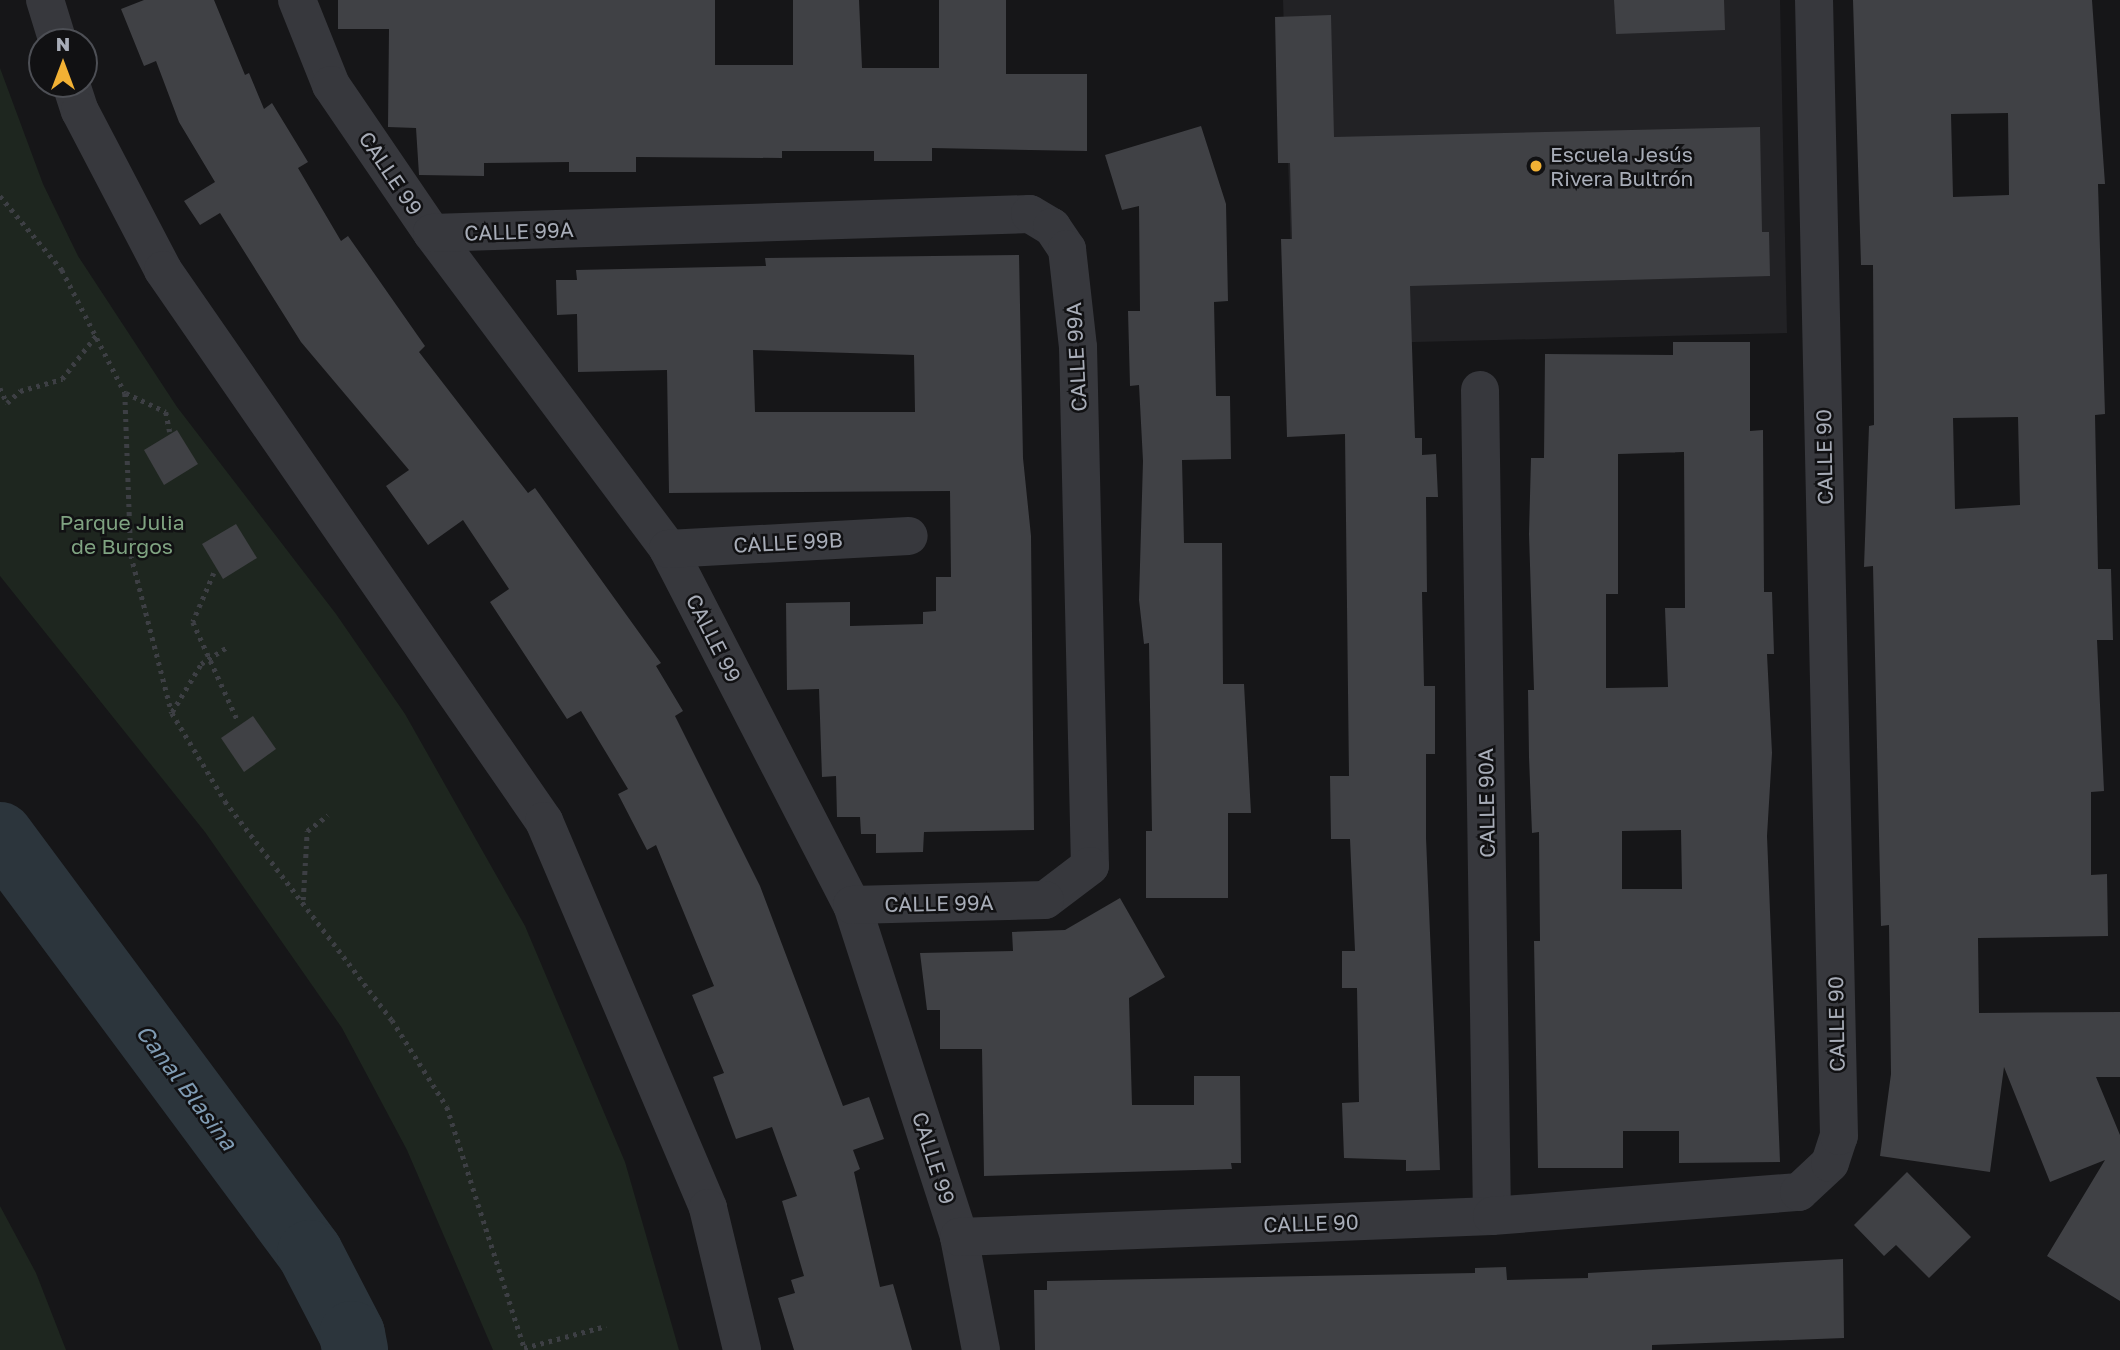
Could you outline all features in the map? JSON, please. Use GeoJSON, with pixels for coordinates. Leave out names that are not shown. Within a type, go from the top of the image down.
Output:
{"type":"FeatureCollection","features":[{"type":"Feature","properties":{"kind":"street"},"geometry":{"type":"LineString","coordinates":[[45,0],[54,28]]}},
{"type":"Feature","properties":{"kind":"street","name":"CALLE 99"},"geometry":{"type":"LineString","coordinates":[[297,0],[331,85],[432,233],[668,549],[852,905],[959,1237],[981,1350]]}},
{"type":"Feature","properties":{"kind":"street","name":"CALLE 90"},"geometry":{"type":"LineString","coordinates":[[959,1237],[1492,1216],[1798,1192],[1830,1163],[1839,1136],[1814,0]]}},
{"type":"Feature","properties":{"kind":"street"},"geometry":{"type":"LineString","coordinates":[[76,98],[163,270],[544,821],[708,1208],[742,1350]]}},
{"type":"Feature","properties":{"kind":"street","name":"CALLE 99A"},"geometry":{"type":"LineString","coordinates":[[432,233],[1030,214],[1052,227],[1067,249],[1079,347],[1090,866],[1045,900],[852,905]]}},
{"type":"Feature","properties":{"kind":"street","name":"CALLE 90A"},"geometry":{"type":"LineString","coordinates":[[1480,390],[1492,1216]]}},
{"type":"Feature","properties":{"kind":"street","name":"CALLE 99B"},"geometry":{"type":"LineString","coordinates":[[668,549],[909,536]]}},
{"type":"Feature","properties":{"kind":"path"},"geometry":{"type":"LineString","coordinates":[[0,196],[53,256],[97,334],[125,393],[131,555],[172,712],[225,801],[392,1020],[447,1107],[524,1349],[606,1326]]}},
{"type":"Feature","properties":{"kind":"path"},"geometry":{"type":"LineString","coordinates":[[0,388],[7,403],[20,391],[62,379],[97,334]]}},
{"type":"Feature","properties":{"kind":"path"},"geometry":{"type":"LineString","coordinates":[[125,393],[166,412],[170,432]]}},
{"type":"Feature","properties":{"kind":"path"},"geometry":{"type":"LineString","coordinates":[[214,573],[193,622],[237,719]]}},
{"type":"Feature","properties":{"kind":"path"},"geometry":{"type":"LineString","coordinates":[[172,712],[210,658],[229,646]]}},
{"type":"Feature","properties":{"kind":"path"},"geometry":{"type":"LineString","coordinates":[[302,901],[307,831],[328,815]]}},
{"type":"Feature","properties":{"kind":"shaded area","name":"Escuela Jesús Rivera Bultrón"},"geometry":{"type":"Polygon","coordinates":[[[1283,0],[1780,0],[1787,333],[1294,345],[1283,0]]]}},
{"type":"Feature","properties":{"kind":"green space","name":"Parque Julia de Burgos"},"geometry":{"type":"Polygon","coordinates":[[[0,68],[43,184],[78,256],[177,407],[336,614],[405,714],[525,926],[625,1162],[679,1350],[493,1350],[407,1150],[342,1028],[205,832],[0,576],[0,68]]]}},
{"type":"Feature","properties":{"kind":"green space"},"geometry":{"type":"Polygon","coordinates":[[[0,1206],[36,1273],[66,1350],[0,1350],[0,1206]]]}},
{"type":"Feature","properties":{"kind":"building"},"geometry":{"type":"Polygon","coordinates":[[[144,0],[214,0],[245,75],[249,73],[264,109],[272,103],[308,162],[298,168],[341,241],[348,236],[425,346],[419,352],[528,493],[535,488],[661,663],[656,666],[683,711],[675,716],[760,886],[843,1106],[869,1097],[884,1139],[853,1150],[860,1169],[854,1172],[880,1287],[893,1284],[912,1350],[794,1350],[778,1298],[795,1293],[791,1280],[804,1276],[782,1201],[797,1196],[772,1127],[736,1139],[713,1077],[724,1073],[692,995],[714,986],[656,845],[647,850],[618,794],[628,789],[581,711],[567,719],[490,602],[509,589],[463,520],[428,545],[386,486],[409,470],[301,342],[220,213],[200,225],[184,201],[215,182],[179,122],[156,61],[144,66],[121,9],[144,0]]]}},
{"type":"Feature","properties":{"kind":"building"},"geometry":{"type":"Polygon","coordinates":[[[338,0],[715,0],[715,65],[793,65],[793,0],[859,0],[862,68],[939,68],[939,0],[1006,0],[1006,74],[1087,74],[1087,151],[932,148],[932,161],[874,161],[874,151],[782,151],[782,158],[636,157],[636,172],[569,172],[569,162],[484,163],[484,176],[419,175],[416,128],[388,127],[389,29],[338,29],[338,0]]]}},
{"type":"Feature","properties":{"kind":"building"},"geometry":{"type":"Polygon","coordinates":[[[1614,0],[1724,0],[1725,30],[1616,34],[1614,0]]]}},
{"type":"Feature","properties":{"kind":"building"},"geometry":{"type":"Polygon","coordinates":[[[1853,0],[2092,0],[2105,184],[2098,184],[2105,414],[2095,415],[2098,569],[2111,569],[2113,640],[2097,640],[2104,791],[2091,792],[2091,875],[2107,874],[2108,936],[1978,938],[1979,1013],[2120,1012],[2120,1077],[2096,1077],[2120,1135],[2120,1301],[2047,1256],[2105,1160],[2050,1182],[2004,1067],[1990,1172],[1880,1156],[1891,1074],[1889,925],[1881,926],[1873,566],[1864,567],[1869,426],[1874,425],[1873,265],[1861,265],[1853,0]],[[2008,113],[1951,114],[1953,197],[2009,195],[2008,113]],[[2018,417],[1953,418],[1955,509],[2020,505],[2018,417]]]}},
{"type":"Feature","properties":{"kind":"building"},"geometry":{"type":"Polygon","coordinates":[[[1331,15],[1334,137],[1760,127],[1762,232],[1769,232],[1770,276],[1410,286],[1415,438],[1422,438],[1422,455],[1436,454],[1438,497],[1426,497],[1427,592],[1422,592],[1424,686],[1435,686],[1435,754],[1426,754],[1426,838],[1440,1170],[1406,1171],[1406,1160],[1344,1158],[1342,1103],[1359,1102],[1357,988],[1342,988],[1342,951],[1355,951],[1350,839],[1331,839],[1330,776],[1349,776],[1345,434],[1287,437],[1281,239],[1292,239],[1290,163],[1278,163],[1275,17],[1331,15]]]}},
{"type":"Feature","properties":{"kind":"building"},"geometry":{"type":"Polygon","coordinates":[[[1201,126],[1226,204],[1228,301],[1214,302],[1216,396],[1230,396],[1231,459],[1182,460],[1184,543],[1222,543],[1223,684],[1244,684],[1251,813],[1228,813],[1228,898],[1146,898],[1146,831],[1152,831],[1149,643],[1144,644],[1139,600],[1143,461],[1139,385],[1130,386],[1128,311],[1140,311],[1139,206],[1122,210],[1105,155],[1201,126]]]}},
{"type":"Feature","properties":{"kind":"building"},"geometry":{"type":"Polygon","coordinates":[[[1019,255],[1023,458],[1031,536],[1034,830],[924,832],[923,852],[876,853],[876,834],[861,834],[860,817],[837,817],[836,776],[822,777],[819,689],[787,690],[786,603],[850,602],[850,626],[923,624],[923,612],[936,611],[936,577],[951,577],[950,491],[669,493],[667,370],[578,372],[577,314],[557,315],[556,280],[577,280],[576,270],[766,266],[765,258],[1019,255]],[[753,350],[755,412],[915,412],[914,355],[753,350]]]}},
{"type":"Feature","properties":{"kind":"building"},"geometry":{"type":"Polygon","coordinates":[[[1673,342],[1750,342],[1750,431],[1763,430],[1764,592],[1772,592],[1774,654],[1767,654],[1772,753],[1767,836],[1780,1162],[1679,1163],[1679,1131],[1623,1131],[1623,1168],[1538,1168],[1534,941],[1540,941],[1539,832],[1532,833],[1529,757],[1528,690],[1534,690],[1529,534],[1531,458],[1544,458],[1545,354],[1673,355],[1673,342]],[[1684,452],[1618,454],[1618,594],[1606,594],[1606,688],[1668,687],[1665,608],[1685,608],[1684,452]],[[1681,830],[1622,831],[1622,889],[1682,889],[1681,830]]]}},
{"type":"Feature","properties":{"kind":"building"},"geometry":{"type":"Polygon","coordinates":[[[177,430],[198,464],[164,485],[144,450],[177,430]]]}},
{"type":"Feature","properties":{"kind":"building"},"geometry":{"type":"Polygon","coordinates":[[[236,524],[257,558],[223,579],[202,544],[236,524]]]}},
{"type":"Feature","properties":{"kind":"building"},"geometry":{"type":"Polygon","coordinates":[[[253,716],[276,749],[244,772],[221,738],[253,716]]]}},
{"type":"Feature","properties":{"kind":"building"},"geometry":{"type":"Polygon","coordinates":[[[1120,898],[1165,977],[1129,998],[1132,1105],[1194,1105],[1194,1076],[1240,1076],[1241,1163],[1231,1163],[1232,1169],[984,1176],[982,1049],[940,1049],[940,1010],[927,1010],[920,953],[1013,951],[1012,932],[1065,930],[1120,898]]]}},
{"type":"Feature","properties":{"kind":"building"},"geometry":{"type":"Polygon","coordinates":[[[1907,1172],[1971,1237],[1929,1278],[1896,1245],[1884,1256],[1854,1225],[1907,1172]]]}},
{"type":"Feature","properties":{"kind":"building"},"geometry":{"type":"Polygon","coordinates":[[[1843,1259],[1844,1338],[1652,1345],[1652,1350],[1035,1350],[1034,1290],[1047,1290],[1047,1281],[1475,1273],[1475,1268],[1506,1267],[1507,1280],[1588,1278],[1588,1273],[1843,1259]]]}},
{"type":"Feature","properties":{"kind":"waterway","name":"Canal Blasina"},"geometry":{"type":"LineString","coordinates":[[0,835],[310,1253],[352,1334],[355,1350]]}},
{"type":"Feature","properties":{"kind":"place","name":"Escuela Jesús Rivera Bultrón"},"geometry":{"type":"Point","coordinates":[1536,166]}}]}
